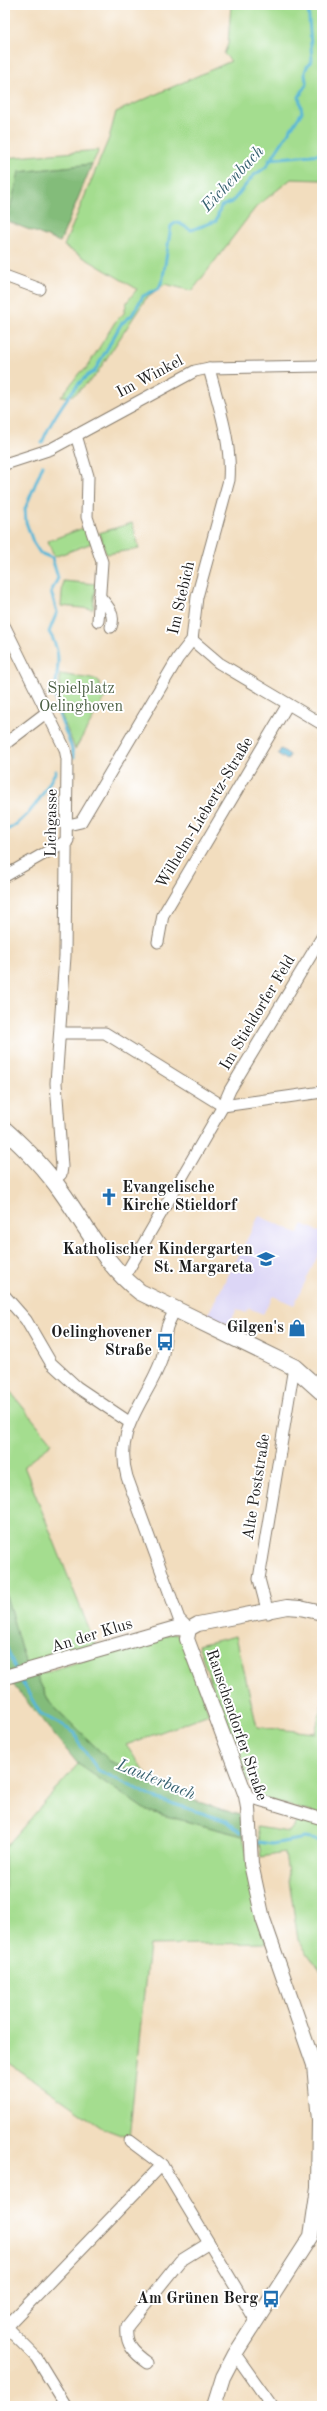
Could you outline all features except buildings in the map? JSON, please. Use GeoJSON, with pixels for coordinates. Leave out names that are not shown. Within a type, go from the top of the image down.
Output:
{"type":"FeatureCollection","features":[{"type":"Feature","properties":{"kind":"main road"},"geometry":{"type":"LineString","coordinates":[[5,1130],[33,1155],[54,1180],[103,1254],[123,1279],[140,1292],[294,1366],[322,1392]]}},
{"type":"Feature","properties":{"kind":"street"},"geometry":{"type":"LineString","coordinates":[[5,276],[40,289]]}},
{"type":"Feature","properties":{"kind":"street","name":"Im Winkel"},"geometry":{"type":"LineString","coordinates":[[5,464],[51,449],[183,377],[209,368],[322,366]]}},
{"type":"Feature","properties":{"kind":"street","name":"Im Stebich"},"geometry":{"type":"LineString","coordinates":[[68,825],[81,822],[178,658],[192,640],[195,608],[229,480],[231,463],[229,446],[209,368]]}},
{"type":"Feature","properties":{"kind":"street"},"geometry":{"type":"LineString","coordinates":[[76,435],[88,476],[87,517],[102,562],[98,621]]}},
{"type":"Feature","properties":{"kind":"street"},"geometry":{"type":"LineString","coordinates":[[99,596],[111,610],[113,621],[111,627]]}},
{"type":"Feature","properties":{"kind":"street","name":"Lichgasse"},"geometry":{"type":"LineString","coordinates":[[5,627],[47,712],[67,759],[68,840],[65,956],[56,1083],[62,1167],[61,1174],[54,1180]]}},
{"type":"Feature","properties":{"kind":"street"},"geometry":{"type":"LineString","coordinates":[[192,640],[220,663],[322,724]]}},
{"type":"Feature","properties":{"kind":"street","name":"Wilhelm-Liebertz-Straße"},"geometry":{"type":"LineString","coordinates":[[158,942],[163,915],[288,704]]}},
{"type":"Feature","properties":{"kind":"street"},"geometry":{"type":"LineString","coordinates":[[5,744],[47,712]]}},
{"type":"Feature","properties":{"kind":"street"},"geometry":{"type":"LineString","coordinates":[[5,876],[68,840]]}},
{"type":"Feature","properties":{"kind":"street","name":"Im Stieldorfer Feld"},"geometry":{"type":"LineString","coordinates":[[123,1279],[223,1106],[230,1090],[322,937]]}},
{"type":"Feature","properties":{"kind":"street"},"geometry":{"type":"LineString","coordinates":[[60,1033],[105,1033],[223,1106],[322,1092]]}},
{"type":"Feature","properties":{"kind":"street"},"geometry":{"type":"LineString","coordinates":[[5,1296],[26,1320],[51,1363],[78,1387],[129,1422]]}},
{"type":"Feature","properties":{"kind":"street"},"geometry":{"type":"LineString","coordinates":[[176,1308],[167,1327],[162,1358],[157,1372],[129,1422],[122,1453],[127,1477],[179,1619],[189,1629]]}},
{"type":"Feature","properties":{"kind":"street","name":"Alte Poststraße"},"geometry":{"type":"LineString","coordinates":[[268,1613],[259,1579],[294,1366]]}},
{"type":"Feature","properties":{"kind":"street","name":"An der Klus"},"geometry":{"type":"LineString","coordinates":[[6,1677],[29,1672],[176,1628],[189,1629],[198,1624],[268,1613],[287,1608],[300,1608],[322,1613]]}},
{"type":"Feature","properties":{"kind":"street","name":"Rauschendorfer Straße"},"geometry":{"type":"LineString","coordinates":[[189,1629],[187,1639],[246,1796],[251,1864],[263,1919],[311,2054],[316,2076],[320,2120],[318,2187],[311,2236],[235,2354],[224,2377],[214,2406]]}},
{"type":"Feature","properties":{"kind":"street"},"geometry":{"type":"LineString","coordinates":[[246,1796],[322,1819]]}},
{"type":"Feature","properties":{"kind":"street"},"geometry":{"type":"LineString","coordinates":[[130,2141],[162,2165],[256,2321]]}},
{"type":"Feature","properties":{"kind":"street"},"geometry":{"type":"LineString","coordinates":[[66,2406],[36,2358],[5,2327],[162,2165]]}},
{"type":"Feature","properties":{"kind":"street"},"geometry":{"type":"LineString","coordinates":[[148,2363],[134,2353],[126,2338],[127,2327],[180,2261],[209,2243]]}},
{"type":"Feature","properties":{"kind":"street"},"geometry":{"type":"LineString","coordinates":[[235,2354],[272,2406]]}},
{"type":"Feature","properties":{"kind":"shaded area"},"geometry":{"type":"Polygon","coordinates":[[[259,1216],[298,1233],[303,1224],[322,1233],[322,1247],[294,1305],[273,1296],[263,1314],[249,1308],[246,1313],[237,1309],[229,1325],[207,1316],[259,1216]]]}},
{"type":"Feature","properties":{"kind":"green space"},"geometry":{"type":"Polygon","coordinates":[[[231,5],[322,5],[322,180],[291,179],[256,207],[192,291],[165,284],[147,297],[95,376],[74,395],[61,397],[80,372],[86,369],[115,322],[124,313],[127,302],[137,289],[64,246],[109,138],[116,112],[231,61],[224,54],[228,44],[231,5]]]}},
{"type":"Feature","properties":{"kind":"green space"},"geometry":{"type":"Polygon","coordinates":[[[99,150],[92,164],[20,172],[7,221],[5,221],[5,158],[99,150]]]}},
{"type":"Feature","properties":{"kind":"green space"},"geometry":{"type":"Polygon","coordinates":[[[92,164],[60,242],[7,221],[19,172],[92,164]]]}},
{"type":"Feature","properties":{"kind":"green space"},"geometry":{"type":"Polygon","coordinates":[[[132,523],[139,549],[106,554],[99,533],[132,523]]]}},
{"type":"Feature","properties":{"kind":"green space"},"geometry":{"type":"Polygon","coordinates":[[[86,527],[92,543],[54,557],[48,541],[86,527]]]}},
{"type":"Feature","properties":{"kind":"green space"},"geometry":{"type":"Polygon","coordinates":[[[63,581],[96,584],[93,609],[61,606],[63,581]]]}},
{"type":"Feature","properties":{"kind":"green space","name":"Spielplatz Oelinghoven"},"geometry":{"type":"Polygon","coordinates":[[[60,674],[98,680],[105,698],[75,749],[59,709],[60,674]]]}},
{"type":"Feature","properties":{"kind":"green space"},"geometry":{"type":"Polygon","coordinates":[[[5,1385],[52,1443],[24,1466],[97,1649],[27,1669],[5,1592],[5,1385]]]}},
{"type":"Feature","properties":{"kind":"green space"},"geometry":{"type":"Polygon","coordinates":[[[5,1592],[27,1669],[5,1674],[5,1592]]]}},
{"type":"Feature","properties":{"kind":"green space"},"geometry":{"type":"Polygon","coordinates":[[[173,1633],[182,1637],[209,1714],[126,1745],[152,1782],[110,1761],[50,1703],[36,1675],[173,1633]]]}},
{"type":"Feature","properties":{"kind":"green space"},"geometry":{"type":"Polygon","coordinates":[[[236,1636],[257,1727],[315,1733],[322,1704],[322,1815],[255,1796],[253,1785],[245,1779],[198,1645],[236,1636]]]}},
{"type":"Feature","properties":{"kind":"green space"},"geometry":{"type":"Polygon","coordinates":[[[36,1675],[50,1703],[110,1761],[186,1798],[243,1816],[243,1836],[147,1811],[78,1764],[10,1681],[36,1675]]]}},
{"type":"Feature","properties":{"kind":"green space"},"geometry":{"type":"Polygon","coordinates":[[[78,1764],[147,1811],[243,1836],[267,1943],[149,1945],[129,2138],[102,2128],[5,2060],[5,1848],[78,1764]]]}},
{"type":"Feature","properties":{"kind":"green space"},"geometry":{"type":"Polygon","coordinates":[[[300,1817],[322,1824],[322,1974],[298,1940],[285,1853],[261,1857],[257,1827],[289,1832],[300,1817]]]}},
{"type":"Feature","properties":{"kind":"water"},"geometry":{"type":"Polygon","coordinates":[[[281,749],[290,755],[287,760],[278,754],[281,749]]]}},
{"type":"Feature","properties":{"kind":"waterway","name":"Eichenbach"},"geometry":{"type":"LineString","coordinates":[[42,443],[57,414],[71,393],[79,383],[94,372],[121,324],[132,315],[143,296],[159,288],[163,278],[171,226],[177,222],[191,230],[216,221],[221,206],[232,202],[253,176],[266,167],[302,112],[299,97],[307,83],[305,71],[312,60],[308,5]]}},
{"type":"Feature","properties":{"kind":"waterway"},"geometry":{"type":"LineString","coordinates":[[269,159],[322,154]]}},
{"type":"Feature","properties":{"kind":"waterway","name":"Eichenbach"},"geometry":{"type":"LineString","coordinates":[[43,465],[25,509],[26,522],[33,542],[40,553],[52,558],[58,578],[51,592],[57,612],[49,632],[55,642],[58,661],[55,697],[74,757]]}},
{"type":"Feature","properties":{"kind":"waterway","name":"Eichenbach"},"geometry":{"type":"LineString","coordinates":[[5,831],[14,826],[29,813],[41,797],[56,771]]}},
{"type":"Feature","properties":{"kind":"waterway","name":"Lauterbach"},"geometry":{"type":"LineString","coordinates":[[5,1644],[16,1670]]}},
{"type":"Feature","properties":{"kind":"waterway","name":"Lauterbach"},"geometry":{"type":"LineString","coordinates":[[19,1677],[40,1713],[75,1733],[78,1742],[98,1770],[155,1798],[227,1821],[240,1832]]}},
{"type":"Feature","properties":{"kind":"waterway","name":"Lauterbach"},"geometry":{"type":"LineString","coordinates":[[258,1842],[272,1844],[305,1838],[322,1841]]}},
{"type":"Feature","properties":{"kind":"place","name":"Evangelische Kirche Stieldorf"},"geometry":{"type":"Point","coordinates":[109,1197]}},
{"type":"Feature","properties":{"kind":"place","name":"Katholischer Kindergarten St. Margareta"},"geometry":{"type":"Point","coordinates":[266,1259]}},
{"type":"Feature","properties":{"kind":"place","name":"Gilgen's"},"geometry":{"type":"Point","coordinates":[297,1328]}},
{"type":"Feature","properties":{"kind":"place","name":"Oelinghovener Straße"},"geometry":{"type":"Point","coordinates":[165,1342]}},
{"type":"Feature","properties":{"kind":"place","name":"Am Grünen Berg"},"geometry":{"type":"Point","coordinates":[271,2299]}}]}
